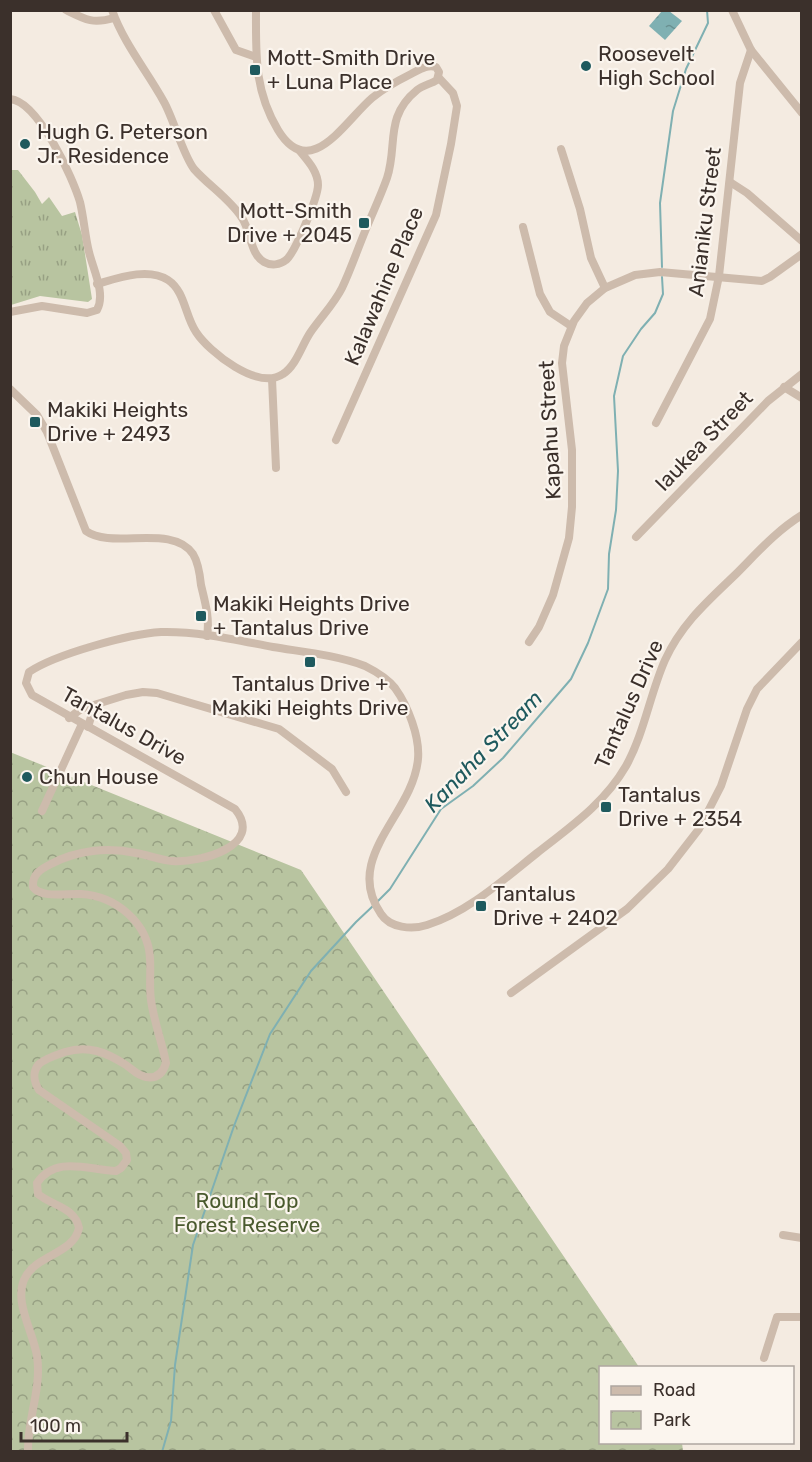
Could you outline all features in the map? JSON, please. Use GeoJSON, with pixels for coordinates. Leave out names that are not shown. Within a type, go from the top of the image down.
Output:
{"type":"FeatureCollection","features":[{"type":"Feature","properties":{"kind":"street"},"geometry":{"type":"LineString","coordinates":[[66,10],[87,21],[100,22],[113,14],[125,40],[164,102],[193,167],[243,218],[257,255],[265,263],[275,265],[285,261],[293,252],[317,195],[318,185],[310,164],[299,150],[284,140],[269,114],[259,86],[256,57],[256,10]]}},
{"type":"Feature","properties":{"kind":"street"},"geometry":{"type":"LineString","coordinates":[[214,10],[236,50],[256,57]]}},
{"type":"Feature","properties":{"kind":"street"},"geometry":{"type":"LineString","coordinates":[[732,10],[751,50],[801,114]]}},
{"type":"Feature","properties":{"kind":"street","name":"Anianiku Street"},"geometry":{"type":"LineString","coordinates":[[656,423],[710,319],[719,276],[740,83],[751,50]]}},
{"type":"Feature","properties":{"kind":"street"},"geometry":{"type":"LineString","coordinates":[[97,284],[123,276],[156,275],[166,279],[180,294],[195,330],[207,346],[228,362],[262,379],[272,379],[285,373],[338,296],[387,179],[392,136],[399,114],[416,91],[439,78],[439,72],[436,68],[428,66],[391,84],[371,98],[325,145],[315,150],[299,150]]}},
{"type":"Feature","properties":{"kind":"street","name":"Kalawahine Place"},"geometry":{"type":"LineString","coordinates":[[336,440],[436,215],[457,106],[453,93],[439,78]]}},
{"type":"Feature","properties":{"kind":"street"},"geometry":{"type":"LineString","coordinates":[[10,99],[19,101],[32,112],[71,177],[80,202],[88,249],[101,300],[97,310],[93,312],[42,306],[10,312]]}},
{"type":"Feature","properties":{"kind":"street"},"geometry":{"type":"LineString","coordinates":[[561,149],[580,209],[591,258],[605,288]]}},
{"type":"Feature","properties":{"kind":"street"},"geometry":{"type":"LineString","coordinates":[[730,182],[747,193],[801,241]]}},
{"type":"Feature","properties":{"kind":"street"},"geometry":{"type":"LineString","coordinates":[[523,227],[540,294],[550,312],[571,326]]}},
{"type":"Feature","properties":{"kind":"street","name":"Kapahu Street"},"geometry":{"type":"LineString","coordinates":[[529,642],[553,595],[567,551],[571,523],[572,450],[562,363],[564,346],[571,326],[587,303],[605,288],[635,275],[652,273],[764,280],[801,254]]}},
{"type":"Feature","properties":{"kind":"street","name":"Iaukea Street"},"geometry":{"type":"LineString","coordinates":[[636,537],[768,400],[801,374]]}},
{"type":"Feature","properties":{"kind":"street"},"geometry":{"type":"LineString","coordinates":[[272,379],[276,468]]}},
{"type":"Feature","properties":{"kind":"street"},"geometry":{"type":"LineString","coordinates":[[784,387],[801,398]]}},
{"type":"Feature","properties":{"kind":"street"},"geometry":{"type":"LineString","coordinates":[[10,389],[37,415],[47,432],[86,531],[111,538],[155,538],[175,542],[190,550],[196,563],[207,614],[207,636]]}},
{"type":"Feature","properties":{"kind":"street","name":"Tantalus Drive"},"geometry":{"type":"LineString","coordinates":[[28,1452],[38,1373],[33,1339],[22,1304],[22,1285],[31,1269],[72,1240],[79,1228],[71,1212],[45,1200],[38,1194],[37,1183],[43,1175],[59,1166],[70,1165],[116,1171],[127,1160],[120,1146],[39,1090],[35,1084],[35,1071],[48,1059],[80,1049],[93,1049],[107,1054],[146,1077],[159,1076],[166,1063],[151,999],[148,946],[139,926],[126,913],[103,898],[86,894],[39,892],[33,887],[33,878],[57,861],[95,850],[132,852],[172,861],[200,858],[215,854],[230,846],[241,837],[243,828],[241,818],[235,809],[69,718],[32,695],[26,683],[29,672],[63,655],[160,632],[207,636],[332,657],[367,667],[382,676],[394,688],[413,722],[418,758],[407,797],[374,854],[369,868],[369,884],[375,904],[383,918],[399,926],[422,926],[444,918],[469,904],[557,839],[595,806],[615,782],[629,759],[665,662],[685,627],[702,605],[768,541],[801,515]]}},
{"type":"Feature","properties":{"kind":"street"},"geometry":{"type":"LineString","coordinates":[[511,993],[627,909],[668,869],[699,829],[721,786],[747,709],[758,689],[801,642]]}},
{"type":"Feature","properties":{"kind":"street"},"geometry":{"type":"LineString","coordinates":[[69,718],[81,709],[104,702],[143,692],[157,693],[279,729],[332,769],[346,792]]}},
{"type":"Feature","properties":{"kind":"street"},"geometry":{"type":"LineString","coordinates":[[42,811],[93,706]]}},
{"type":"Feature","properties":{"kind":"street"},"geometry":{"type":"LineString","coordinates":[[783,1235],[801,1238]]}},
{"type":"Feature","properties":{"kind":"street"},"geometry":{"type":"LineString","coordinates":[[764,1358],[777,1317],[801,1317]]}},
{"type":"Feature","properties":{"kind":"green space"},"geometry":{"type":"Polygon","coordinates":[[[11,170],[18,170],[42,204],[49,197],[62,216],[75,212],[82,235],[92,299],[88,302],[40,296],[11,305],[11,170]]]}},
{"type":"Feature","properties":{"kind":"green space","name":"Round Top Forest Reserve"},"geometry":{"type":"Polygon","coordinates":[[[10,752],[301,870],[638,1366],[599,1366],[599,1444],[682,1444],[683,1451],[11,1451],[10,752]]]}},
{"type":"Feature","properties":{"kind":"water"},"geometry":{"type":"Polygon","coordinates":[[[662,11],[669,11],[682,21],[665,40],[649,26],[662,11]]]}},
{"type":"Feature","properties":{"kind":"waterway","name":"Kanaha Stream"},"geometry":{"type":"LineString","coordinates":[[662,267],[660,203],[673,111],[686,69],[708,23],[707,10]]}},
{"type":"Feature","properties":{"kind":"waterway","name":"Kanaha Stream"},"geometry":{"type":"LineString","coordinates":[[378,901],[390,889],[441,809],[473,786],[503,758],[571,679],[588,643],[608,589],[609,554],[616,510],[618,471],[614,396],[623,356],[655,313],[663,294],[662,277]]}},
{"type":"Feature","properties":{"kind":"waterway","name":"Kanaha Stream"},"geometry":{"type":"LineString","coordinates":[[162,1452],[171,1421],[175,1365],[193,1245],[234,1126],[270,1034],[311,971],[374,905]]}},
{"type":"Feature","properties":{"kind":"place","name":"Roosevelt High School"},"geometry":{"type":"Point","coordinates":[586,66]}},
{"type":"Feature","properties":{"kind":"place","name":"Mott-Smith Drive + Luna Place"},"geometry":{"type":"Point","coordinates":[255,70]}},
{"type":"Feature","properties":{"kind":"place","name":"Hugh G. Peterson Jr. Residence"},"geometry":{"type":"Point","coordinates":[25,144]}},
{"type":"Feature","properties":{"kind":"place","name":"Mott-Smith Drive + 2045"},"geometry":{"type":"Point","coordinates":[364,223]}},
{"type":"Feature","properties":{"kind":"place","name":"Makiki Heights Drive + 2493"},"geometry":{"type":"Point","coordinates":[35,422]}},
{"type":"Feature","properties":{"kind":"place","name":"Makiki Heights Drive + Tantalus Drive"},"geometry":{"type":"Point","coordinates":[201,616]}},
{"type":"Feature","properties":{"kind":"place","name":"Tantalus Drive + Makiki Heights Drive"},"geometry":{"type":"Point","coordinates":[310,662]}},
{"type":"Feature","properties":{"kind":"place","name":"Chun House"},"geometry":{"type":"Point","coordinates":[27,777]}},
{"type":"Feature","properties":{"kind":"place","name":"Tantalus Drive + 2354"},"geometry":{"type":"Point","coordinates":[606,807]}},
{"type":"Feature","properties":{"kind":"place","name":"Tantalus Drive + 2402"},"geometry":{"type":"Point","coordinates":[481,906]}}]}
